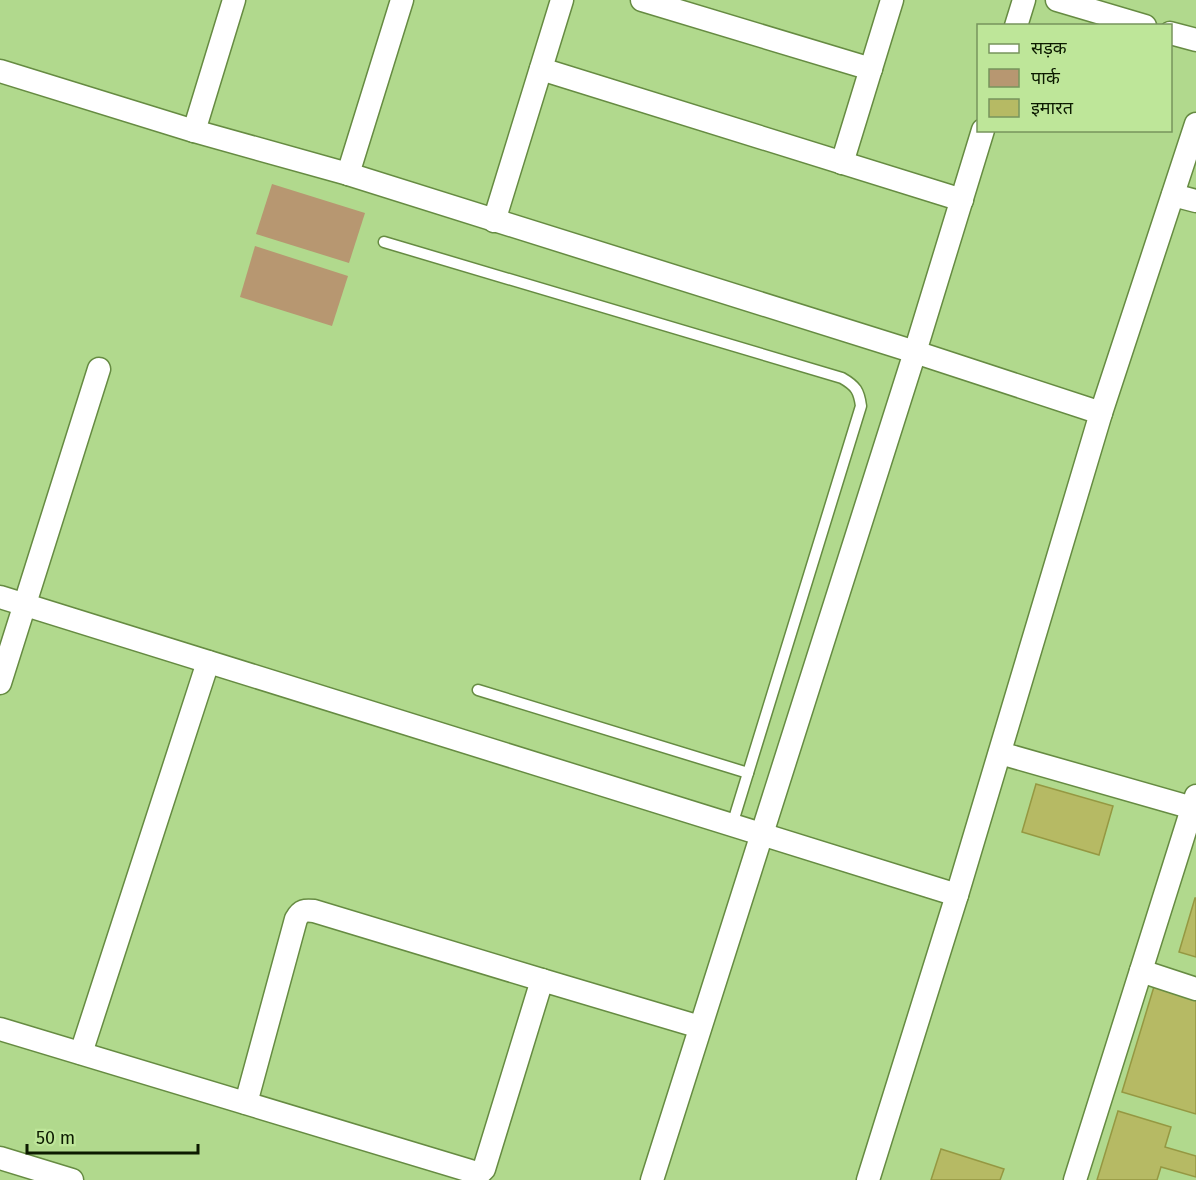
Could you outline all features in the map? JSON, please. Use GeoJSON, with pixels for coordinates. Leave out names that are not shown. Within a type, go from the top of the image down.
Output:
{"type":"FeatureCollection","features":[{"type":"Feature","properties":{"kind":"street"},"geometry":{"type":"LineString","coordinates":[[194,131],[234,0]]}},
{"type":"Feature","properties":{"kind":"street"},"geometry":{"type":"LineString","coordinates":[[348,174],[402,0]]}},
{"type":"Feature","properties":{"kind":"street"},"geometry":{"type":"LineString","coordinates":[[494,221],[562,0]]}},
{"type":"Feature","properties":{"kind":"street"},"geometry":{"type":"LineString","coordinates":[[842,163],[892,0]]}},
{"type":"Feature","properties":{"kind":"street"},"geometry":{"type":"LineString","coordinates":[[1017,24],[1024,0]]}},
{"type":"Feature","properties":{"kind":"street"},"geometry":{"type":"LineString","coordinates":[[1057,0],[1138,24]]}},
{"type":"Feature","properties":{"kind":"street"},"geometry":{"type":"LineString","coordinates":[[657,2],[871,69]]}},
{"type":"Feature","properties":{"kind":"street"},"geometry":{"type":"LineString","coordinates":[[1172,34],[1196,40]]}},
{"type":"Feature","properties":{"kind":"street"},"geometry":{"type":"LineString","coordinates":[[541,69],[962,200]]}},
{"type":"Feature","properties":{"kind":"street"},"geometry":{"type":"LineString","coordinates":[[0,71],[194,131],[348,174],[915,352],[1101,414]]}},
{"type":"Feature","properties":{"kind":"street"},"geometry":{"type":"LineString","coordinates":[[868,1180],[957,895],[1101,414],[1196,124]]}},
{"type":"Feature","properties":{"kind":"street"},"geometry":{"type":"LineString","coordinates":[[652,1180],[915,352],[982,132]]}},
{"type":"Feature","properties":{"kind":"street"},"geometry":{"type":"LineString","coordinates":[[1173,195],[1196,201]]}},
{"type":"Feature","properties":{"kind":"street"},"geometry":{"type":"LineString","coordinates":[[0,683],[99,369]]}},
{"type":"Feature","properties":{"kind":"street"},"geometry":{"type":"LineString","coordinates":[[0,597],[957,895]]}},
{"type":"Feature","properties":{"kind":"street"},"geometry":{"type":"LineString","coordinates":[[81,1053],[208,662]]}},
{"type":"Feature","properties":{"kind":"street"},"geometry":{"type":"LineString","coordinates":[[1000,753],[1195,805],[1076,1180]]}},
{"type":"Feature","properties":{"kind":"street"},"geometry":{"type":"LineString","coordinates":[[246,1103],[296,919],[299,913],[305,910],[700,1027]]}},
{"type":"Feature","properties":{"kind":"street"},"geometry":{"type":"LineString","coordinates":[[1141,971],[1196,989]]}},
{"type":"Feature","properties":{"kind":"street"},"geometry":{"type":"LineString","coordinates":[[0,1029],[472,1172],[481,1172],[484,1169],[542,980]]}},
{"type":"Feature","properties":{"kind":"street"},"geometry":{"type":"LineString","coordinates":[[0,1158],[72,1180]]}},
{"type":"Feature","properties":{"kind":"lane"},"geometry":{"type":"LineString","coordinates":[[384,242],[842,378],[853,384],[859,394],[861,406],[732,825]]}},
{"type":"Feature","properties":{"kind":"lane"},"geometry":{"type":"LineString","coordinates":[[478,690],[748,773]]}},
{"type":"Feature","properties":{"kind":"green space"},"geometry":{"type":"Polygon","coordinates":[[[272,184],[365,213],[349,263],[256,234],[272,184]]]}},
{"type":"Feature","properties":{"kind":"green space"},"geometry":{"type":"Polygon","coordinates":[[[255,246],[348,276],[332,326],[240,297],[255,246]]]}},
{"type":"Feature","properties":{"kind":"building"},"geometry":{"type":"Polygon","coordinates":[[[1036,784],[1113,806],[1099,855],[1022,832],[1036,784]]]}},
{"type":"Feature","properties":{"kind":"building"},"geometry":{"type":"Polygon","coordinates":[[[1196,898],[1196,957],[1179,952],[1196,898]]]}},
{"type":"Feature","properties":{"kind":"building"},"geometry":{"type":"Polygon","coordinates":[[[1156,980],[1196,992],[1196,1114],[1122,1092],[1156,980]]]}},
{"type":"Feature","properties":{"kind":"building"},"geometry":{"type":"Polygon","coordinates":[[[1118,1111],[1171,1127],[1165,1147],[1196,1156],[1196,1177],[1161,1167],[1157,1180],[1097,1180],[1118,1111]]]}},
{"type":"Feature","properties":{"kind":"building"},"geometry":{"type":"Polygon","coordinates":[[[941,1149],[1004,1169],[1000,1180],[931,1180],[941,1149]]]}}]}
